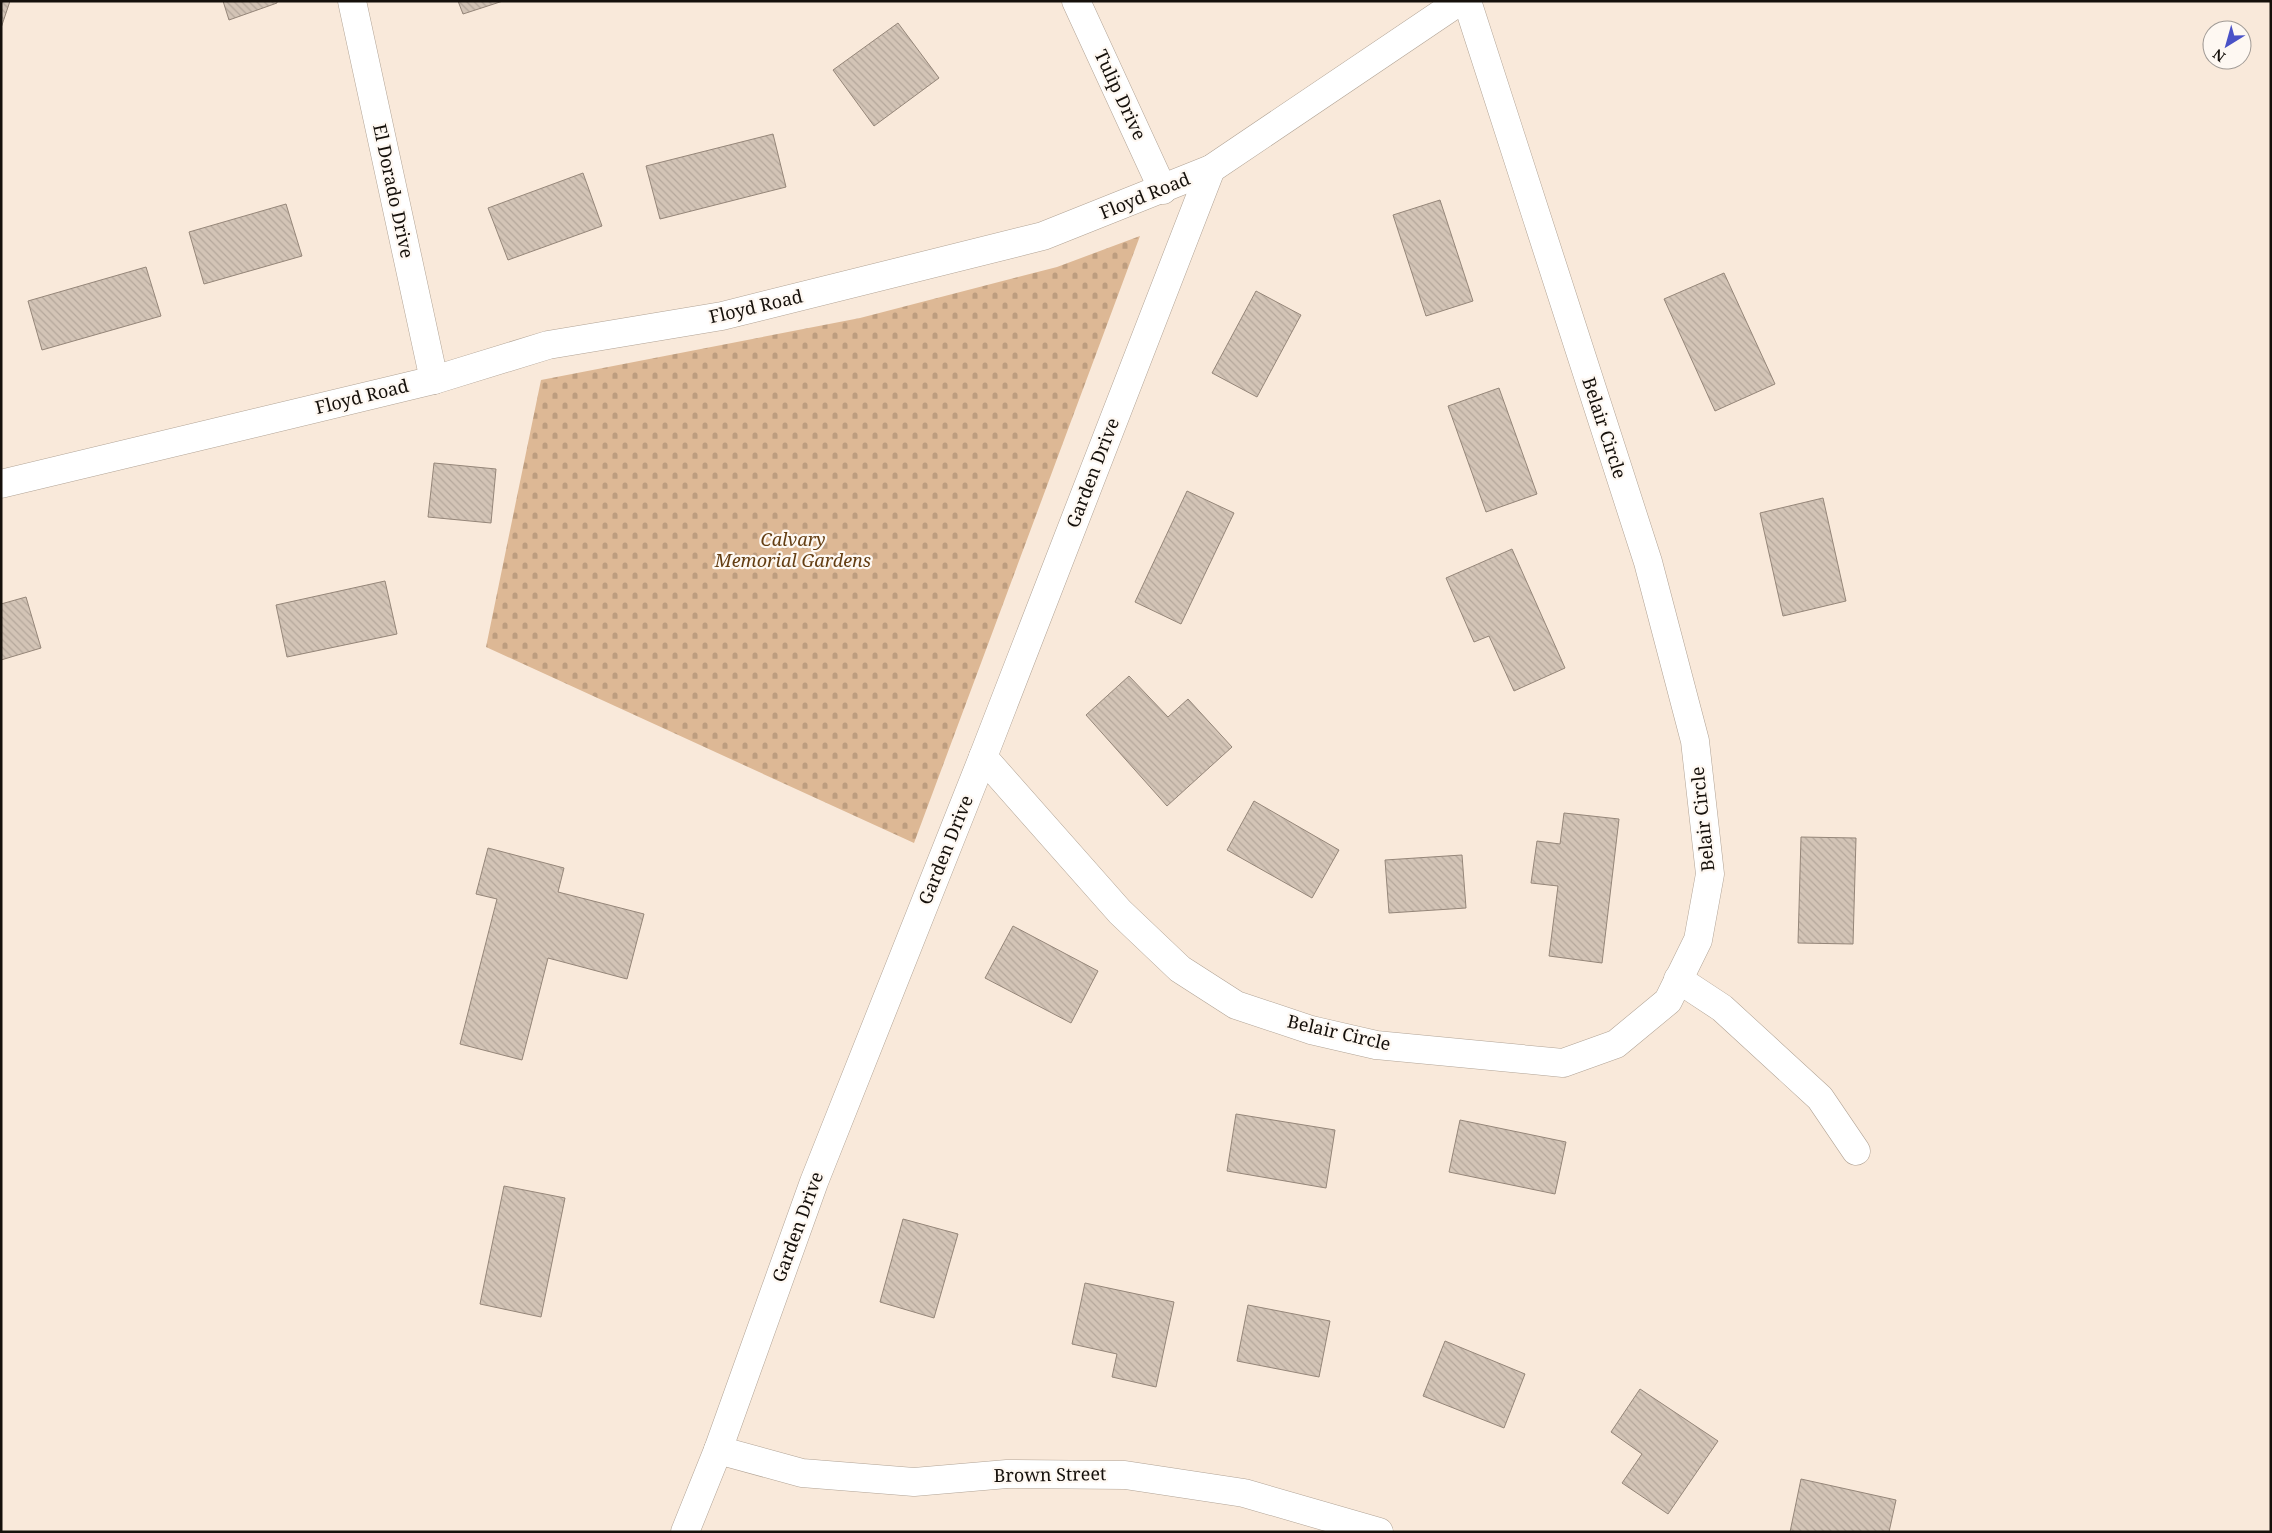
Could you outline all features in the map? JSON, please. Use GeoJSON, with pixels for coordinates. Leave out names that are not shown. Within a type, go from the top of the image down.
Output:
{"type":"FeatureCollection","features":[{"type":"Feature","properties":{"kind":"street","name":"El Dorado Drive"},"geometry":{"type":"LineString","coordinates":[[352,1],[434,380]]}},
{"type":"Feature","properties":{"kind":"street","name":"Tulip Drive"},"geometry":{"type":"LineString","coordinates":[[1076,1],[1163,190]]}},
{"type":"Feature","properties":{"kind":"street","name":"Floyd Road"},"geometry":{"type":"LineString","coordinates":[[1,484],[434,380],[548,345],[722,316],[1043,236],[1163,190],[1211,169],[1460,1]]}},
{"type":"Feature","properties":{"kind":"street","name":"Belair Circle"},"geometry":{"type":"LineString","coordinates":[[983,757],[1120,912],[1180,969],[1236,1005],[1311,1030],[1376,1045],[1563,1063],[1616,1044],[1668,1001],[1698,940],[1710,874],[1695,741],[1648,562],[1467,1]]}},
{"type":"Feature","properties":{"kind":"street","name":"Garden Drive"},"geometry":{"type":"LineString","coordinates":[[685,1532],[718,1450],[814,1182],[983,757],[1211,169]]}},
{"type":"Feature","properties":{"kind":"street"},"geometry":{"type":"LineString","coordinates":[[1678,979],[1722,1008],[1820,1098],[1856,1151]]}},
{"type":"Feature","properties":{"kind":"street","name":"Brown Street"},"geometry":{"type":"LineString","coordinates":[[718,1450],[802,1473],[914,1482],[1007,1474],[1125,1475],[1244,1493],[1379,1532]]}},
{"type":"Feature","properties":{"kind":"green space","name":"Calvary Memorial Gardens"},"geometry":{"type":"Polygon","coordinates":[[[1140,236],[914,843],[486,647],[541,380],[860,318],[1057,267],[1140,236]]]}},
{"type":"Feature","properties":{"kind":"building"},"geometry":{"type":"Polygon","coordinates":[[[1,1],[10,1],[1,28],[1,1]]]}},
{"type":"Feature","properties":{"kind":"building"},"geometry":{"type":"Polygon","coordinates":[[[223,1],[277,1],[277,3],[229,20],[223,1]]]}},
{"type":"Feature","properties":{"kind":"building"},"geometry":{"type":"Polygon","coordinates":[[[458,1],[503,1],[463,14],[458,1]]]}},
{"type":"Feature","properties":{"kind":"building"},"geometry":{"type":"Polygon","coordinates":[[[898,23],[939,78],[874,126],[833,70],[898,23]]]}},
{"type":"Feature","properties":{"kind":"building"},"geometry":{"type":"Polygon","coordinates":[[[773,134],[786,187],[660,219],[646,166],[773,134]]]}},
{"type":"Feature","properties":{"kind":"building"},"geometry":{"type":"Polygon","coordinates":[[[583,173],[602,226],[508,260],[488,208],[583,173]]]}},
{"type":"Feature","properties":{"kind":"building"},"geometry":{"type":"Polygon","coordinates":[[[1440,200],[1473,301],[1426,316],[1393,215],[1440,200]]]}},
{"type":"Feature","properties":{"kind":"building"},"geometry":{"type":"Polygon","coordinates":[[[286,204],[302,256],[204,284],[189,232],[286,204]]]}},
{"type":"Feature","properties":{"kind":"building"},"geometry":{"type":"Polygon","coordinates":[[[146,267],[161,316],[42,350],[28,301],[146,267]]]}},
{"type":"Feature","properties":{"kind":"building"},"geometry":{"type":"Polygon","coordinates":[[[1724,273],[1775,384],[1715,411],[1664,299],[1724,273]]]}},
{"type":"Feature","properties":{"kind":"building"},"geometry":{"type":"Polygon","coordinates":[[[1256,291],[1301,315],[1257,397],[1212,373],[1256,291]]]}},
{"type":"Feature","properties":{"kind":"building"},"geometry":{"type":"Polygon","coordinates":[[[1499,388],[1537,494],[1486,512],[1448,406],[1499,388]]]}},
{"type":"Feature","properties":{"kind":"building"},"geometry":{"type":"Polygon","coordinates":[[[434,463],[496,469],[491,523],[428,517],[434,463]]]}},
{"type":"Feature","properties":{"kind":"building"},"geometry":{"type":"Polygon","coordinates":[[[1187,491],[1234,513],[1181,624],[1135,602],[1187,491]]]}},
{"type":"Feature","properties":{"kind":"building"},"geometry":{"type":"Polygon","coordinates":[[[1823,498],[1846,601],[1783,616],[1760,513],[1823,498]]]}},
{"type":"Feature","properties":{"kind":"building"},"geometry":{"type":"Polygon","coordinates":[[[1512,549],[1565,668],[1514,691],[1489,636],[1474,642],[1446,578],[1512,549]]]}},
{"type":"Feature","properties":{"kind":"building"},"geometry":{"type":"Polygon","coordinates":[[[385,581],[397,634],[287,657],[276,605],[385,581]]]}},
{"type":"Feature","properties":{"kind":"building"},"geometry":{"type":"Polygon","coordinates":[[[26,597],[41,648],[1,660],[1,604],[26,597]]]}},
{"type":"Feature","properties":{"kind":"building"},"geometry":{"type":"Polygon","coordinates":[[[1129,676],[1168,717],[1188,699],[1232,747],[1167,806],[1086,715],[1129,676]]]}},
{"type":"Feature","properties":{"kind":"building"},"geometry":{"type":"Polygon","coordinates":[[[1254,801],[1339,850],[1312,898],[1227,850],[1254,801]]]}},
{"type":"Feature","properties":{"kind":"building"},"geometry":{"type":"Polygon","coordinates":[[[1564,813],[1619,819],[1602,963],[1549,956],[1558,886],[1531,883],[1537,841],[1560,844],[1564,813]]]}},
{"type":"Feature","properties":{"kind":"building"},"geometry":{"type":"Polygon","coordinates":[[[1801,837],[1856,838],[1853,944],[1798,943],[1801,837]]]}},
{"type":"Feature","properties":{"kind":"building"},"geometry":{"type":"Polygon","coordinates":[[[488,848],[564,868],[558,892],[644,914],[627,979],[548,958],[522,1060],[460,1044],[497,899],[476,894],[488,848]]]}},
{"type":"Feature","properties":{"kind":"building"},"geometry":{"type":"Polygon","coordinates":[[[1462,855],[1466,908],[1389,913],[1385,860],[1462,855]]]}},
{"type":"Feature","properties":{"kind":"building"},"geometry":{"type":"Polygon","coordinates":[[[1013,926],[1098,971],[1071,1023],[985,978],[1013,926]]]}},
{"type":"Feature","properties":{"kind":"building"},"geometry":{"type":"Polygon","coordinates":[[[1236,1114],[1335,1130],[1326,1188],[1227,1171],[1236,1114]]]}},
{"type":"Feature","properties":{"kind":"building"},"geometry":{"type":"Polygon","coordinates":[[[1460,1120],[1566,1142],[1555,1194],[1449,1172],[1460,1120]]]}},
{"type":"Feature","properties":{"kind":"building"},"geometry":{"type":"Polygon","coordinates":[[[504,1186],[565,1198],[541,1317],[480,1304],[504,1186]]]}},
{"type":"Feature","properties":{"kind":"building"},"geometry":{"type":"Polygon","coordinates":[[[903,1219],[958,1234],[934,1318],[880,1302],[903,1219]]]}},
{"type":"Feature","properties":{"kind":"building"},"geometry":{"type":"Polygon","coordinates":[[[1085,1283],[1174,1302],[1156,1387],[1112,1377],[1117,1354],[1072,1344],[1085,1283]]]}},
{"type":"Feature","properties":{"kind":"building"},"geometry":{"type":"Polygon","coordinates":[[[1248,1305],[1330,1321],[1319,1377],[1237,1361],[1248,1305]]]}},
{"type":"Feature","properties":{"kind":"building"},"geometry":{"type":"Polygon","coordinates":[[[1445,1341],[1525,1374],[1504,1428],[1423,1396],[1445,1341]]]}},
{"type":"Feature","properties":{"kind":"building"},"geometry":{"type":"Polygon","coordinates":[[[1640,1389],[1718,1441],[1668,1514],[1622,1483],[1642,1454],[1611,1432],[1640,1389]]]}},
{"type":"Feature","properties":{"kind":"building"},"geometry":{"type":"Polygon","coordinates":[[[1801,1479],[1896,1500],[1889,1532],[1790,1532],[1801,1479]]]}}]}
